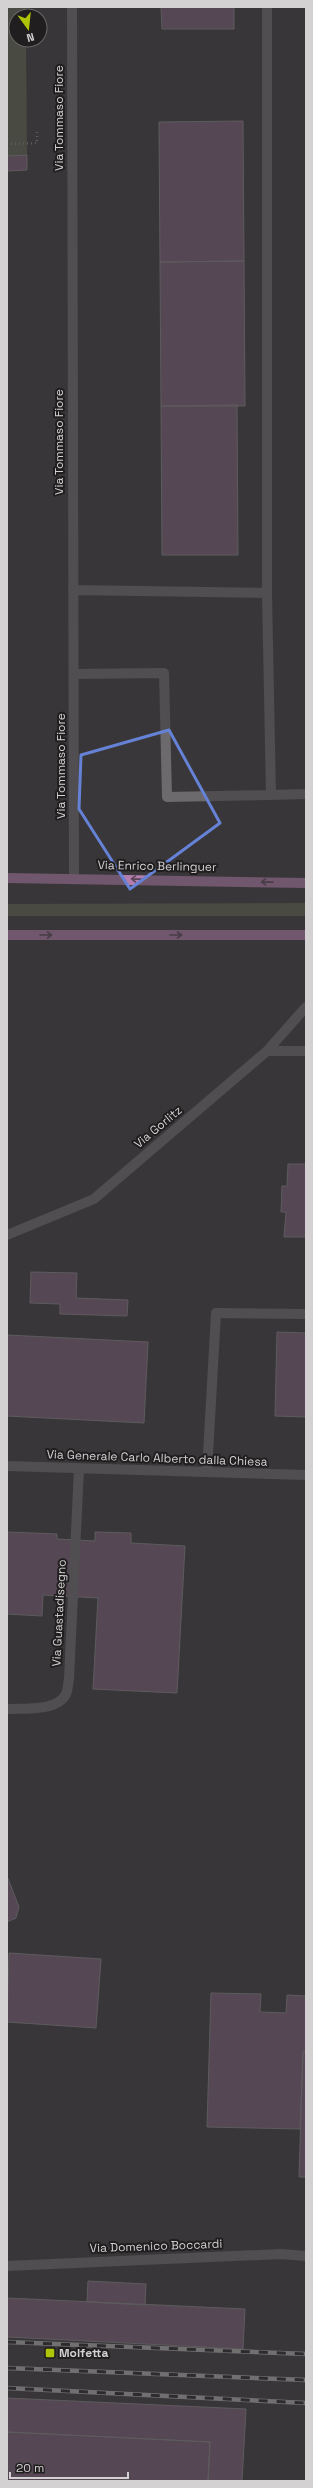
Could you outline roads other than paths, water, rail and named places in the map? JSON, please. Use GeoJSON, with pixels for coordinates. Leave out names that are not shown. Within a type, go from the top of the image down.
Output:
{"type":"FeatureCollection","features":[{"type":"Feature","properties":{"kind":"main road","name":"Via Enrico Berlinguer"},"geometry":{"type":"LineString","coordinates":[[7,878],[74,877],[306,882]]}},
{"type":"Feature","properties":{"kind":"main road"},"geometry":{"type":"LineString","coordinates":[[7,935],[306,935]]}},
{"type":"Feature","properties":{"kind":"street","name":"Via Tommaso Fiore"},"geometry":{"type":"LineString","coordinates":[[72,7],[74,877]]}},
{"type":"Feature","properties":{"kind":"street"},"geometry":{"type":"LineString","coordinates":[[267,7],[267,593],[271,795]]}},
{"type":"Feature","properties":{"kind":"street"},"geometry":{"type":"LineString","coordinates":[[73,590],[267,593]]}},
{"type":"Feature","properties":{"kind":"street"},"geometry":{"type":"LineString","coordinates":[[74,674],[164,673],[167,797],[306,794]]}},
{"type":"Feature","properties":{"kind":"street","name":"Via Gorlitz"},"geometry":{"type":"LineString","coordinates":[[7,1235],[94,1199],[267,1051],[306,1007]]}},
{"type":"Feature","properties":{"kind":"street"},"geometry":{"type":"LineString","coordinates":[[267,1051],[306,1052]]}},
{"type":"Feature","properties":{"kind":"street"},"geometry":{"type":"LineString","coordinates":[[207,1472],[216,1313],[306,1314]]}},
{"type":"Feature","properties":{"kind":"street","name":"Via Generale Carlo Alberto dalla Chiesa"},"geometry":{"type":"LineString","coordinates":[[7,1466],[306,1475]]}},
{"type":"Feature","properties":{"kind":"street","name":"Via Guastadisegno"},"geometry":{"type":"LineString","coordinates":[[7,1709],[43,1707],[58,1703],[66,1695],[69,1679],[79,1469]]}},
{"type":"Feature","properties":{"kind":"street","name":"Via Domenico Boccardi"},"geometry":{"type":"LineString","coordinates":[[7,2266],[211,2257],[306,2256]]}},
{"type":"Feature","properties":{"kind":"railway"},"geometry":{"type":"LineString","coordinates":[[7,2342],[306,2354]]}},
{"type":"Feature","properties":{"kind":"railway"},"geometry":{"type":"LineString","coordinates":[[7,2368],[306,2380]]}},
{"type":"Feature","properties":{"kind":"railway"},"geometry":{"type":"LineString","coordinates":[[7,2388],[306,2403]]}},
{"type":"Feature","properties":{"kind":"place","name":"Molfetta"},"geometry":{"type":"Point","coordinates":[50,2353]}}]}
